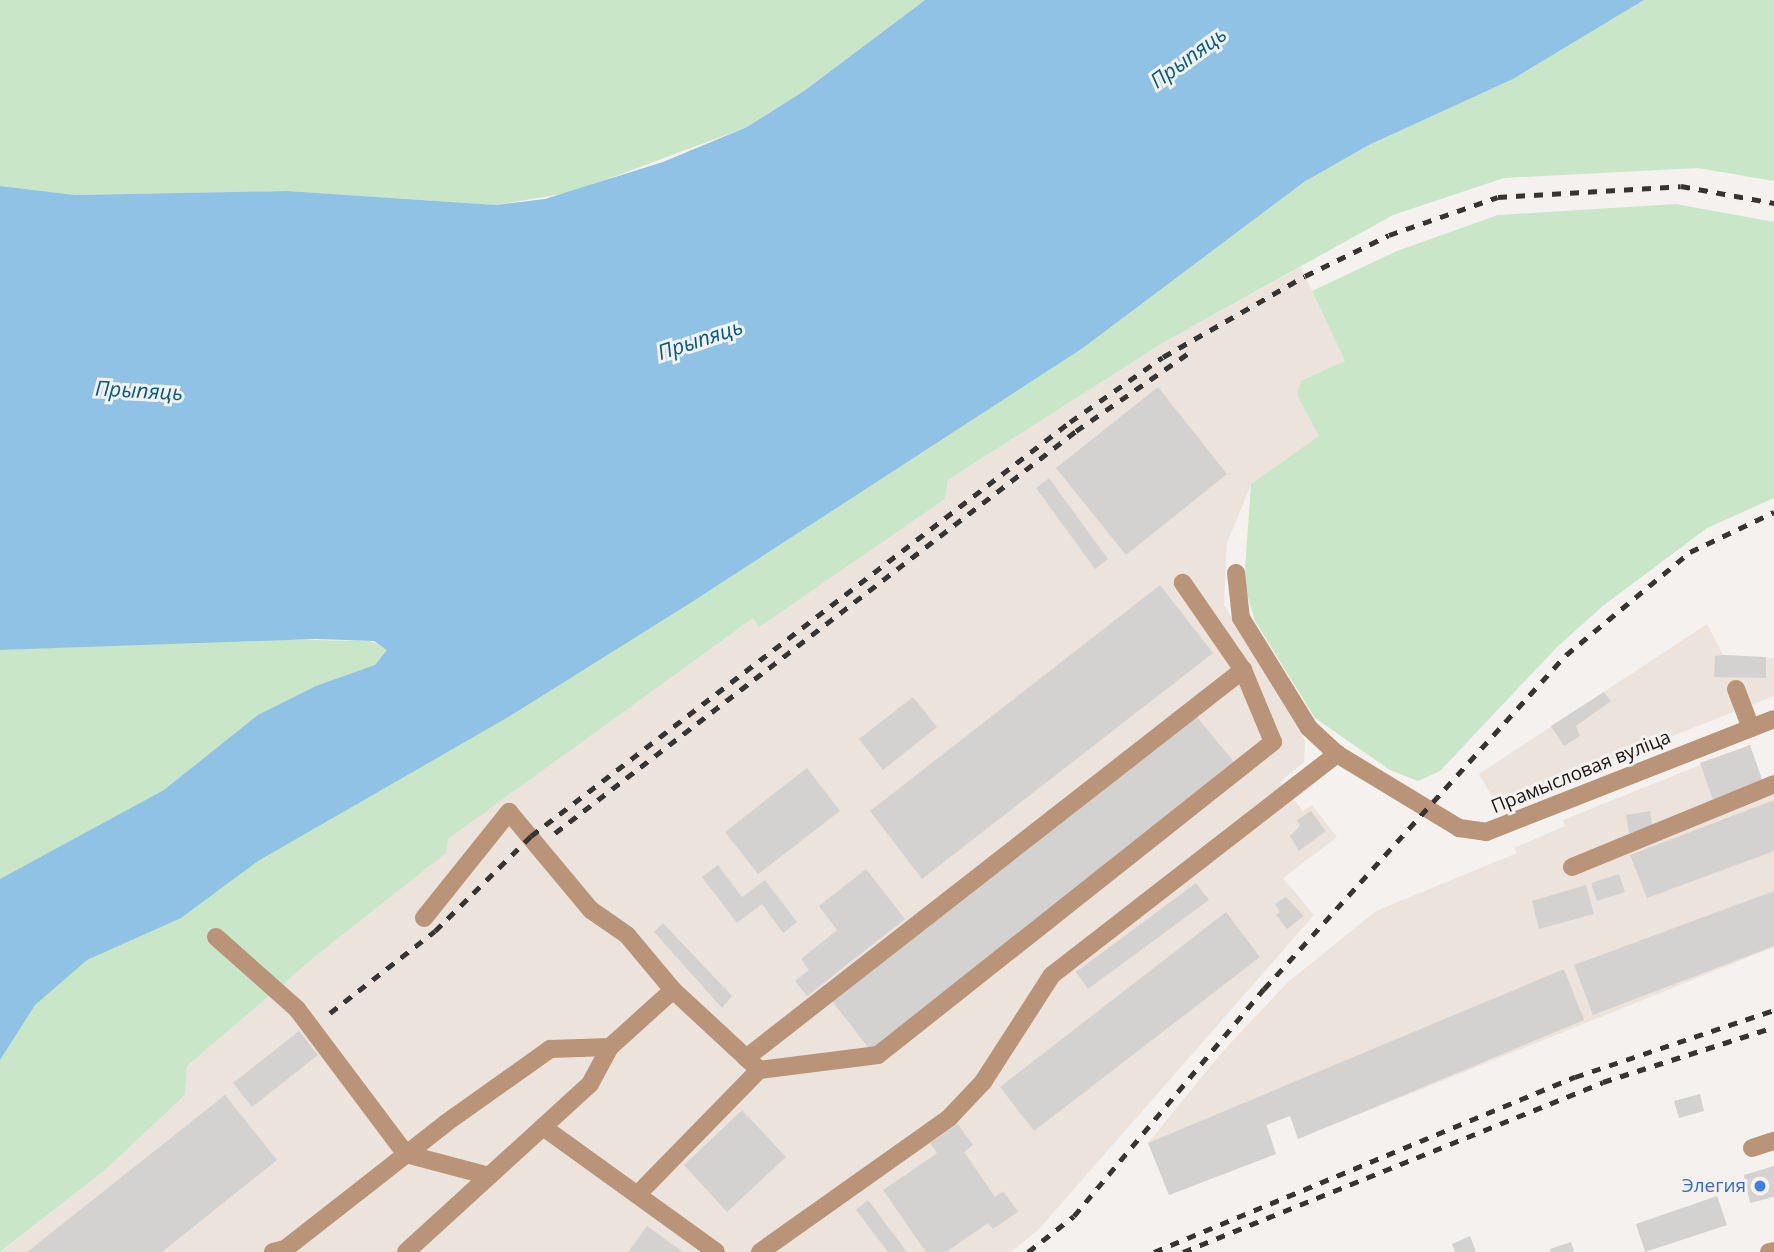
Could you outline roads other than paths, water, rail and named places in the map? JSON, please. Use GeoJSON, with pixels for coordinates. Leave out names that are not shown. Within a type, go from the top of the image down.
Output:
{"type":"FeatureCollection","features":[{"type":"Feature","properties":{"kind":"street","name":"Прамысловая вуліца"},"geometry":{"type":"LineString","coordinates":[[1236,573],[1241,618],[1309,728],[1337,754],[1459,828],[1486,832],[1774,719]]}},
{"type":"Feature","properties":{"kind":"street"},"geometry":{"type":"LineString","coordinates":[[424,918],[509,812],[591,910],[627,935],[673,990],[753,1064],[878,1055],[1273,742],[1243,670],[1182,583]]}},
{"type":"Feature","properties":{"kind":"street"},"geometry":{"type":"LineString","coordinates":[[638,1194],[753,1064],[1243,670]]}},
{"type":"Feature","properties":{"kind":"street"},"geometry":{"type":"LineString","coordinates":[[1736,689],[1751,728]]}},
{"type":"Feature","properties":{"kind":"street"},"geometry":{"type":"LineString","coordinates":[[760,1252],[949,1118],[983,1082],[1052,975],[1337,754]]}},
{"type":"Feature","properties":{"kind":"street"},"geometry":{"type":"LineString","coordinates":[[1572,867],[1774,784]]}},
{"type":"Feature","properties":{"kind":"street"},"geometry":{"type":"LineString","coordinates":[[216,937],[298,1009],[406,1154],[489,1176]]}},
{"type":"Feature","properties":{"kind":"street"},"geometry":{"type":"LineString","coordinates":[[406,1252],[590,1084],[610,1047],[673,990]]}},
{"type":"Feature","properties":{"kind":"street"},"geometry":{"type":"LineString","coordinates":[[273,1252],[285,1249],[406,1154],[550,1049],[610,1047]]}},
{"type":"Feature","properties":{"kind":"street"},"geometry":{"type":"LineString","coordinates":[[543,1127],[716,1252]]}},
{"type":"Feature","properties":{"kind":"street"},"geometry":{"type":"LineString","coordinates":[[1752,1148],[1774,1141]]}},
{"type":"Feature","properties":{"kind":"street"},"geometry":{"type":"LineString","coordinates":[[1769,1252],[1774,1251]]}},
{"type":"Feature","properties":{"kind":"water","name":"Прыпяць"},"geometry":{"type":"Polygon","coordinates":[[[925,0],[1644,0],[1513,79],[1369,145],[1304,182],[1083,348],[695,600],[510,716],[258,861],[181,918],[87,960],[35,1005],[0,1060],[0,879],[164,790],[258,715],[316,686],[375,665],[387,650],[374,641],[316,639],[0,650],[0,186],[76,195],[287,191],[496,205],[545,199],[663,162],[747,127],[804,91],[925,0]]]}},
{"type":"Feature","properties":{"kind":"railway"},"geometry":{"type":"LineString","coordinates":[[330,1013],[435,931],[531,836],[1070,422],[1163,357],[1305,276],[1389,235],[1498,197],[1681,186],[1774,203]]}},
{"type":"Feature","properties":{"kind":"railway"},"geometry":{"type":"LineString","coordinates":[[555,833],[1076,431],[1190,352]]}},
{"type":"Feature","properties":{"kind":"railway"},"geometry":{"type":"LineString","coordinates":[[1028,1252],[1074,1216],[1264,989],[1566,655],[1690,552],[1774,512]]}},
{"type":"Feature","properties":{"kind":"railway"},"geometry":{"type":"LineString","coordinates":[[1154,1252],[1575,1077],[1774,1010]]}},
{"type":"Feature","properties":{"kind":"railway"},"geometry":{"type":"LineString","coordinates":[[1183,1252],[1603,1082],[1774,1027]]}},
{"type":"Feature","properties":{"kind":"place","name":"Элегия"},"geometry":{"type":"Point","coordinates":[1760,1186]}}]}
